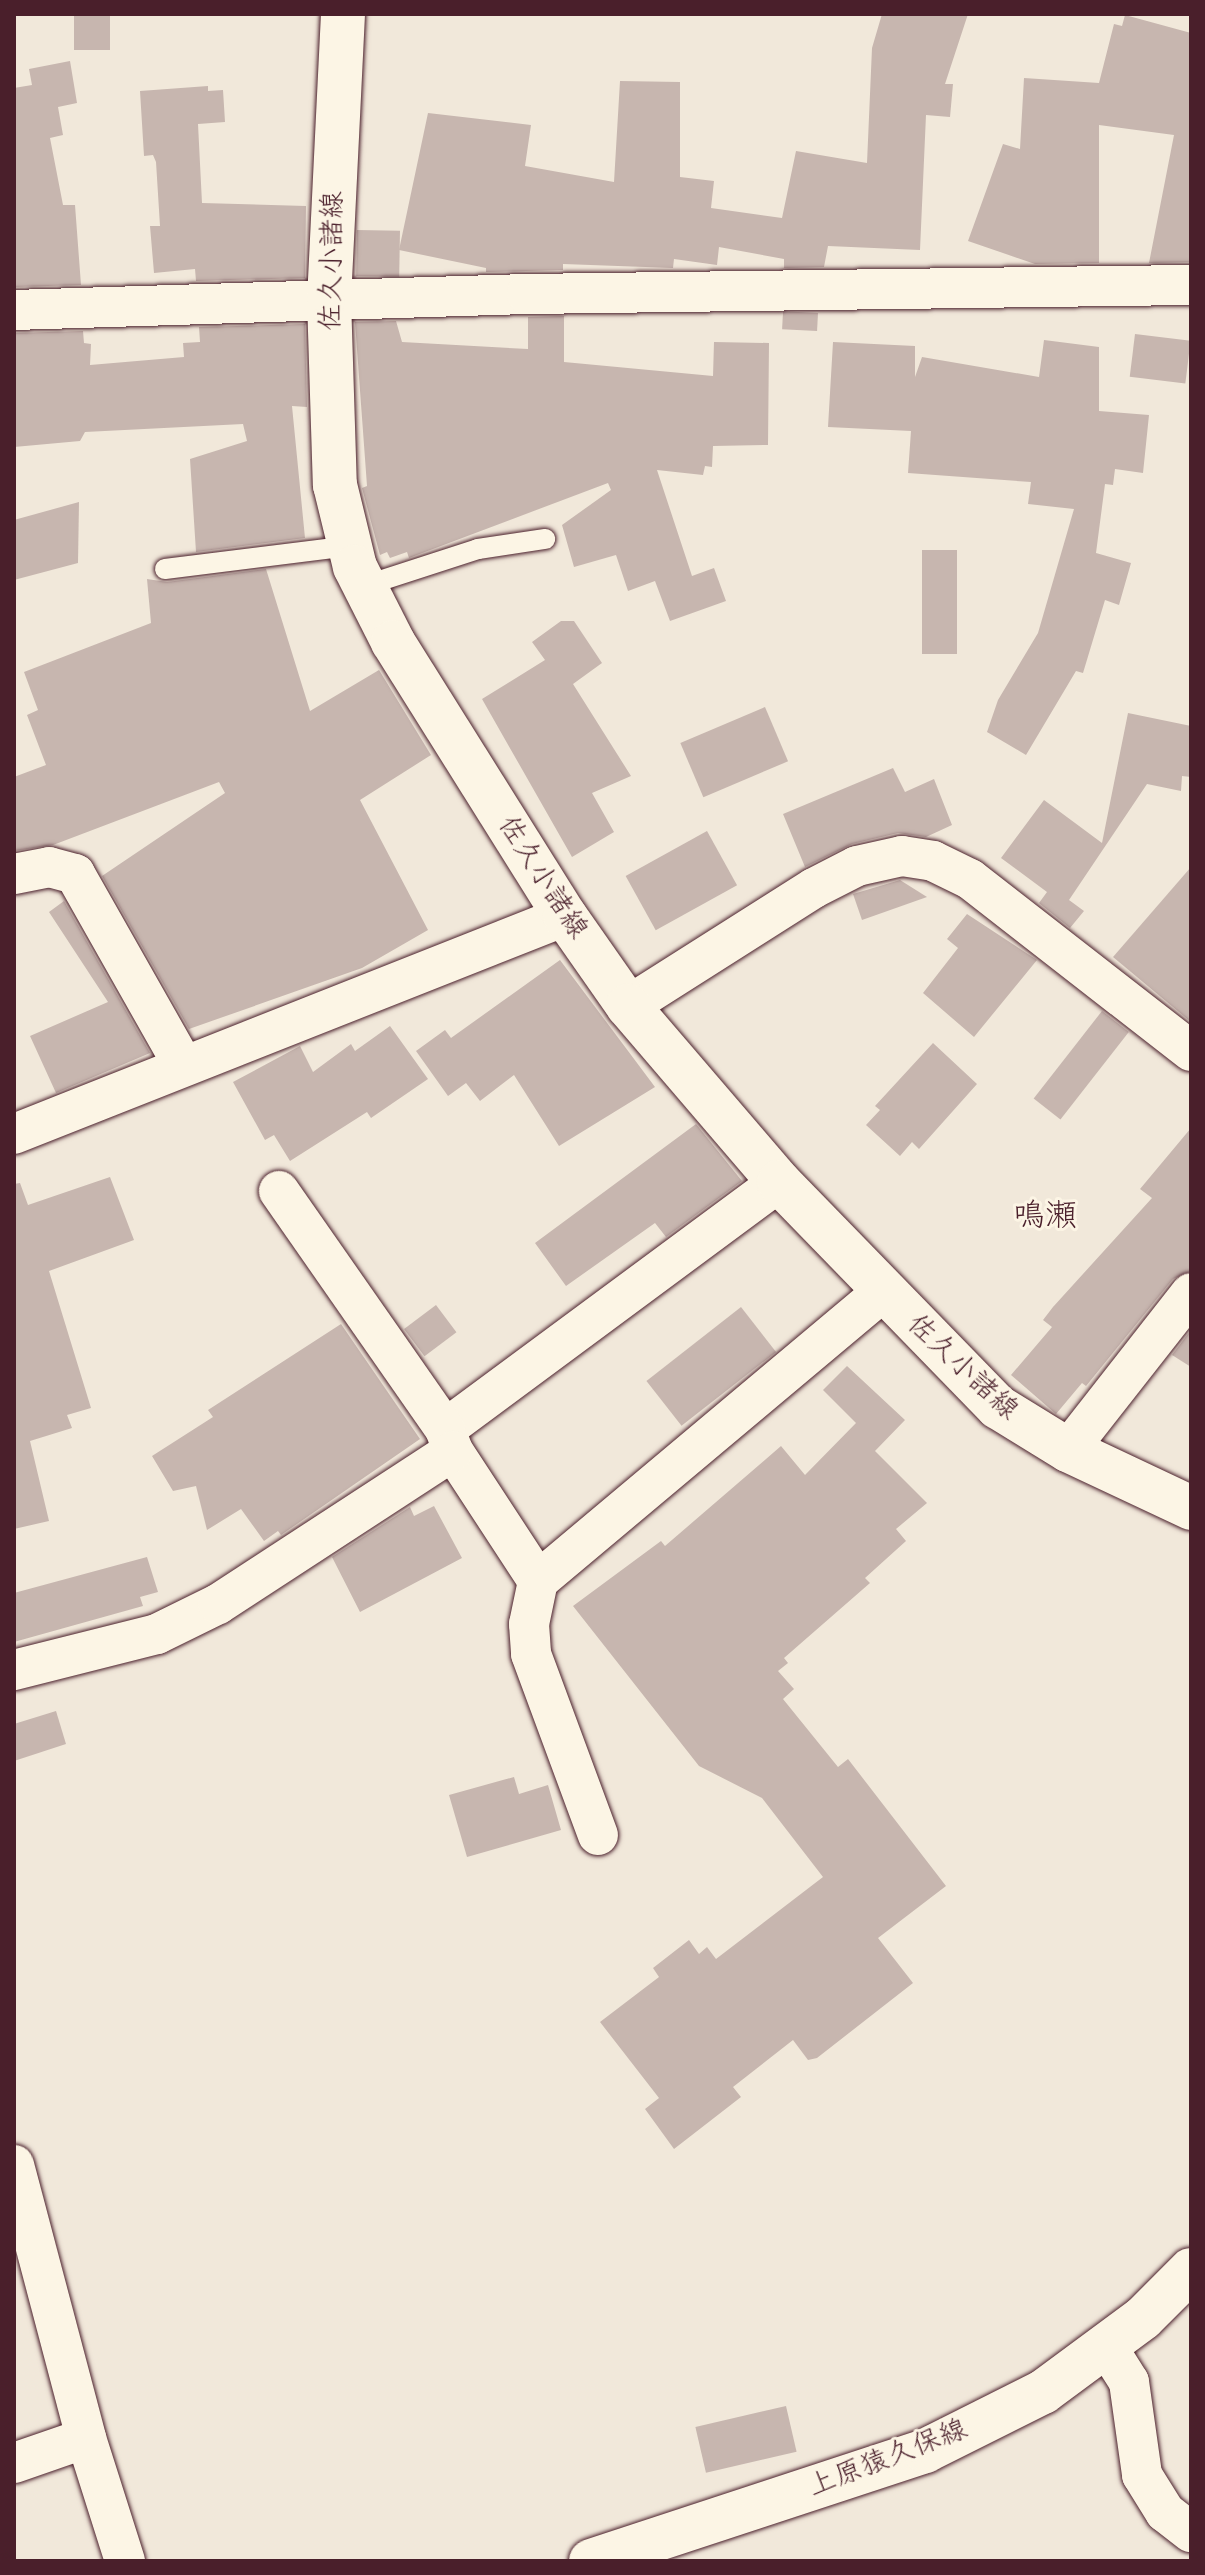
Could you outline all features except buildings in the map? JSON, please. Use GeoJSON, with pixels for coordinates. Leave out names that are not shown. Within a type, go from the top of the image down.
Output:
{"type":"FeatureCollection","features":[{"type":"Feature","properties":{"kind":"main road","name":"佐久小諸線"},"geometry":{"type":"LineString","coordinates":[[343,14],[329,299],[335,485],[349,546],[364,586],[393,642],[565,916],[628,1006],[779,1182],[998,1407],[1068,1450],[1191,1508]]}},
{"type":"Feature","properties":{"kind":"main road","name":"上原猿久保線"},"geometry":{"type":"LineString","coordinates":[[591,2561],[925,2451],[1043,2392],[1107,2347],[1191,2270]]}},
{"type":"Feature","properties":{"kind":"street"},"geometry":{"type":"LineString","coordinates":[[14,310],[329,299],[1191,285]]}},
{"type":"Feature","properties":{"kind":"street"},"geometry":{"type":"LineString","coordinates":[[628,1006],[814,888],[857,866],[902,856],[933,861],[970,879],[1191,1051]]}},
{"type":"Feature","properties":{"kind":"street"},"geometry":{"type":"LineString","coordinates":[[14,874],[49,867],[75,874],[182,1063]]}},
{"type":"Feature","properties":{"kind":"street"},"geometry":{"type":"LineString","coordinates":[[14,1134],[182,1063],[565,916]]}},
{"type":"Feature","properties":{"kind":"street"},"geometry":{"type":"LineString","coordinates":[[14,1670],[157,1634],[218,1604],[449,1440],[779,1182]]}},
{"type":"Feature","properties":{"kind":"street"},"geometry":{"type":"LineString","coordinates":[[279,1191],[449,1440],[538,1581]]}},
{"type":"Feature","properties":{"kind":"street"},"geometry":{"type":"LineString","coordinates":[[598,1835],[531,1654],[529,1624],[538,1581],[883,1292]]}},
{"type":"Feature","properties":{"kind":"street"},"geometry":{"type":"LineString","coordinates":[[1068,1450],[1191,1293]]}},
{"type":"Feature","properties":{"kind":"street"},"geometry":{"type":"LineString","coordinates":[[14,2165],[86,2438],[125,2561]]}},
{"type":"Feature","properties":{"kind":"street"},"geometry":{"type":"LineString","coordinates":[[1107,2347],[1129,2382],[1142,2475],[1165,2512],[1191,2532]]}},
{"type":"Feature","properties":{"kind":"street"},"geometry":{"type":"LineString","coordinates":[[14,2463],[86,2438]]}},
{"type":"Feature","properties":{"kind":"lane"},"geometry":{"type":"LineString","coordinates":[[364,586],[478,549],[545,539]]}},
{"type":"Feature","properties":{"kind":"lane"},"geometry":{"type":"LineString","coordinates":[[165,569],[349,546]]}},
{"type":"Feature","properties":{"kind":"district","name":"鳴瀬"},"geometry":{"type":"Point","coordinates":[1045,1216]}}]}
